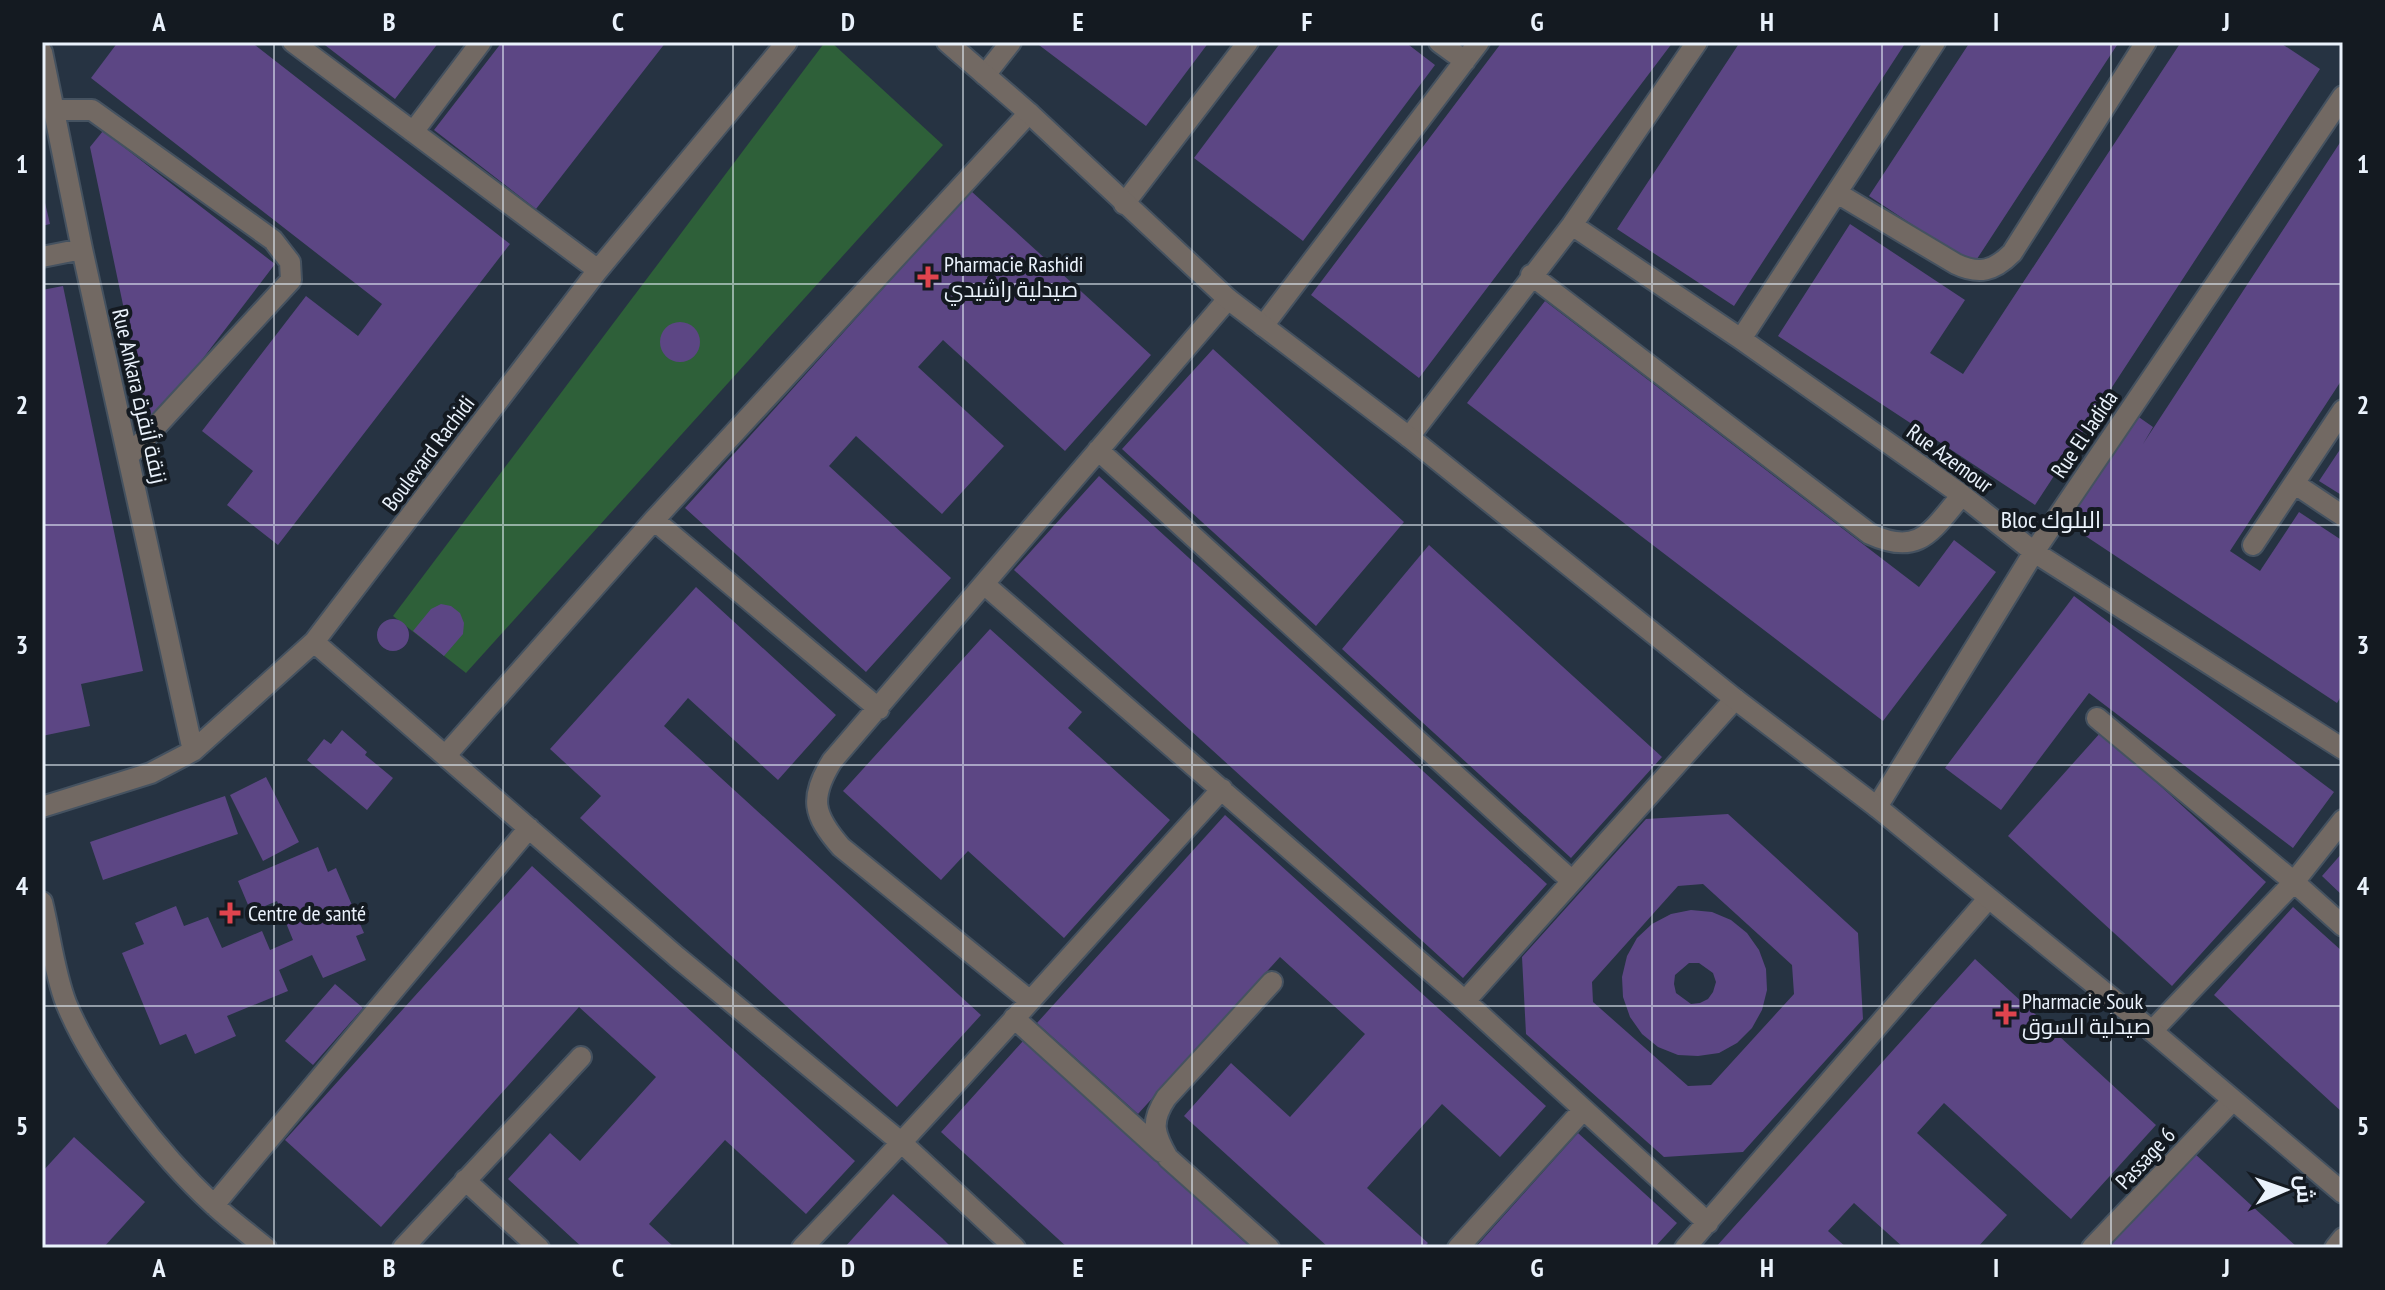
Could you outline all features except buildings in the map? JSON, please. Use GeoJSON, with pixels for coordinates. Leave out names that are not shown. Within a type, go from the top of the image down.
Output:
{"type":"FeatureCollection","features":[{"type":"Feature","properties":{"kind":"street"},"geometry":{"type":"LineString","coordinates":[[42,52],[60,42]]}},
{"type":"Feature","properties":{"kind":"street"},"geometry":{"type":"LineString","coordinates":[[293,42],[598,270]]}},
{"type":"Feature","properties":{"kind":"street"},"geometry":{"type":"LineString","coordinates":[[413,132],[481,42]]}},
{"type":"Feature","properties":{"kind":"street","name":"Boulevard Rachidi"},"geometry":{"type":"LineString","coordinates":[[42,807],[151,773],[193,751],[314,642],[598,270],[787,42]]}},
{"type":"Feature","properties":{"kind":"street"},"geometry":{"type":"LineString","coordinates":[[947,42],[1029,113],[1228,299],[1409,437],[1735,699],[1877,807],[2152,1031],[2343,1193]]}},
{"type":"Feature","properties":{"kind":"street"},"geometry":{"type":"LineString","coordinates":[[985,75],[1011,42]]}},
{"type":"Feature","properties":{"kind":"street"},"geometry":{"type":"LineString","coordinates":[[1124,204],[1248,42]]}},
{"type":"Feature","properties":{"kind":"street"},"geometry":{"type":"LineString","coordinates":[[1439,42],[1465,61]]}},
{"type":"Feature","properties":{"kind":"street"},"geometry":{"type":"LineString","coordinates":[[1263,326],[1479,42]]}},
{"type":"Feature","properties":{"kind":"street"},"geometry":{"type":"LineString","coordinates":[[1409,437],[1572,225],[1697,42]]}},
{"type":"Feature","properties":{"kind":"street"},"geometry":{"type":"LineString","coordinates":[[1741,339],[1935,42]]}},
{"type":"Feature","properties":{"kind":"street"},"geometry":{"type":"LineString","coordinates":[[1837,193],[1956,264],[1972,272],[1988,271],[2012,253],[2146,42]]}},
{"type":"Feature","properties":{"kind":"street","name":"Rue Ankara زنقة أنقرة"},"geometry":{"type":"LineString","coordinates":[[42,52],[82,249],[193,751]]}},
{"type":"Feature","properties":{"kind":"street","name":"Rue El Jadida"},"geometry":{"type":"LineString","coordinates":[[1877,807],[2034,552],[2343,96]]}},
{"type":"Feature","properties":{"kind":"street"},"geometry":{"type":"LineString","coordinates":[[55,110],[92,110],[120,128],[273,240],[290,262],[291,280],[129,456]]}},
{"type":"Feature","properties":{"kind":"street"},"geometry":{"type":"LineString","coordinates":[[446,755],[654,520],[1029,113]]}},
{"type":"Feature","properties":{"kind":"street","name":"Rue Azemour"},"geometry":{"type":"LineString","coordinates":[[1572,225],[1741,339],[1962,495],[2034,552],[2343,749]]}},
{"type":"Feature","properties":{"kind":"street"},"geometry":{"type":"LineString","coordinates":[[42,257],[82,249]]}},
{"type":"Feature","properties":{"kind":"street"},"geometry":{"type":"LineString","coordinates":[[1531,275],[1870,534],[1891,543],[1926,537],[1962,495]]}},
{"type":"Feature","properties":{"kind":"street"},"geometry":{"type":"LineString","coordinates":[[1029,1000],[841,847],[827,831],[819,815],[819,783],[832,761],[1228,299]]}},
{"type":"Feature","properties":{"kind":"street"},"geometry":{"type":"LineString","coordinates":[[2253,545],[2343,410]]}},
{"type":"Feature","properties":{"kind":"street"},"geometry":{"type":"LineString","coordinates":[[1098,450],[1572,881]]}},
{"type":"Feature","properties":{"kind":"street"},"geometry":{"type":"LineString","coordinates":[[2295,484],[2343,516]]}},
{"type":"Feature","properties":{"kind":"street"},"geometry":{"type":"LineString","coordinates":[[654,520],[879,709]]}},
{"type":"Feature","properties":{"kind":"street"},"geometry":{"type":"LineString","coordinates":[[984,584],[1558,1083],[1583,1110],[1708,1223]]}},
{"type":"Feature","properties":{"kind":"street"},"geometry":{"type":"LineString","coordinates":[[314,642],[677,957],[903,1144],[1015,1248]]}},
{"type":"Feature","properties":{"kind":"street"},"geometry":{"type":"LineString","coordinates":[[1465,1001],[1735,699]]}},
{"type":"Feature","properties":{"kind":"street"},"geometry":{"type":"LineString","coordinates":[[2097,718],[2343,926]]}},
{"type":"Feature","properties":{"kind":"street"},"geometry":{"type":"LineString","coordinates":[[802,1248],[903,1144],[1029,1000],[1222,789]]}},
{"type":"Feature","properties":{"kind":"street"},"geometry":{"type":"LineString","coordinates":[[2152,1031],[2294,882],[2343,820]]}},
{"type":"Feature","properties":{"kind":"street"},"geometry":{"type":"LineString","coordinates":[[214,1205],[529,828]]}},
{"type":"Feature","properties":{"kind":"street"},"geometry":{"type":"LineString","coordinates":[[1685,1248],[1988,899]]}},
{"type":"Feature","properties":{"kind":"street"},"geometry":{"type":"LineString","coordinates":[[42,902],[65,1001],[85,1042],[167,1156],[214,1205],[266,1248]]}},
{"type":"Feature","properties":{"kind":"street"},"geometry":{"type":"LineString","coordinates":[[1168,1158],[1158,1141],[1155,1126],[1157,1111],[1272,982]]}},
{"type":"Feature","properties":{"kind":"street"},"geometry":{"type":"LineString","coordinates":[[1014,1018],[1269,1248]]}},
{"type":"Feature","properties":{"kind":"street"},"geometry":{"type":"LineString","coordinates":[[403,1248],[581,1057]]}},
{"type":"Feature","properties":{"kind":"street","name":"Passage 6"},"geometry":{"type":"LineString","coordinates":[[2092,1248],[2232,1101]]}},
{"type":"Feature","properties":{"kind":"street"},"geometry":{"type":"LineString","coordinates":[[1458,1248],[1583,1110]]}},
{"type":"Feature","properties":{"kind":"street"},"geometry":{"type":"LineString","coordinates":[[465,1180],[539,1248]]}},
{"type":"Feature","properties":{"kind":"street"},"geometry":{"type":"LineString","coordinates":[[2335,1248],[2343,1238]]}},
{"type":"Feature","properties":{"kind":"green space"},"geometry":{"type":"Polygon","coordinates":[[[825,42],[831,42],[943,145],[466,673],[393,616],[825,42]]]}},
{"type":"Feature","properties":{"kind":"place","name":"Pharmacie Rashidi صيدلية راشيدي"},"geometry":{"type":"Point","coordinates":[928,277]}},
{"type":"Feature","properties":{"kind":"place","name":"Centre de santé"},"geometry":{"type":"Point","coordinates":[230,913]}},
{"type":"Feature","properties":{"kind":"place","name":"Pharmacie Souk صيدلية السوق"},"geometry":{"type":"Point","coordinates":[2006,1014]}},
{"type":"Feature","properties":{"kind":"district","name":"Bloc البلوك"},"geometry":{"type":"Point","coordinates":[2051,520]}}]}
